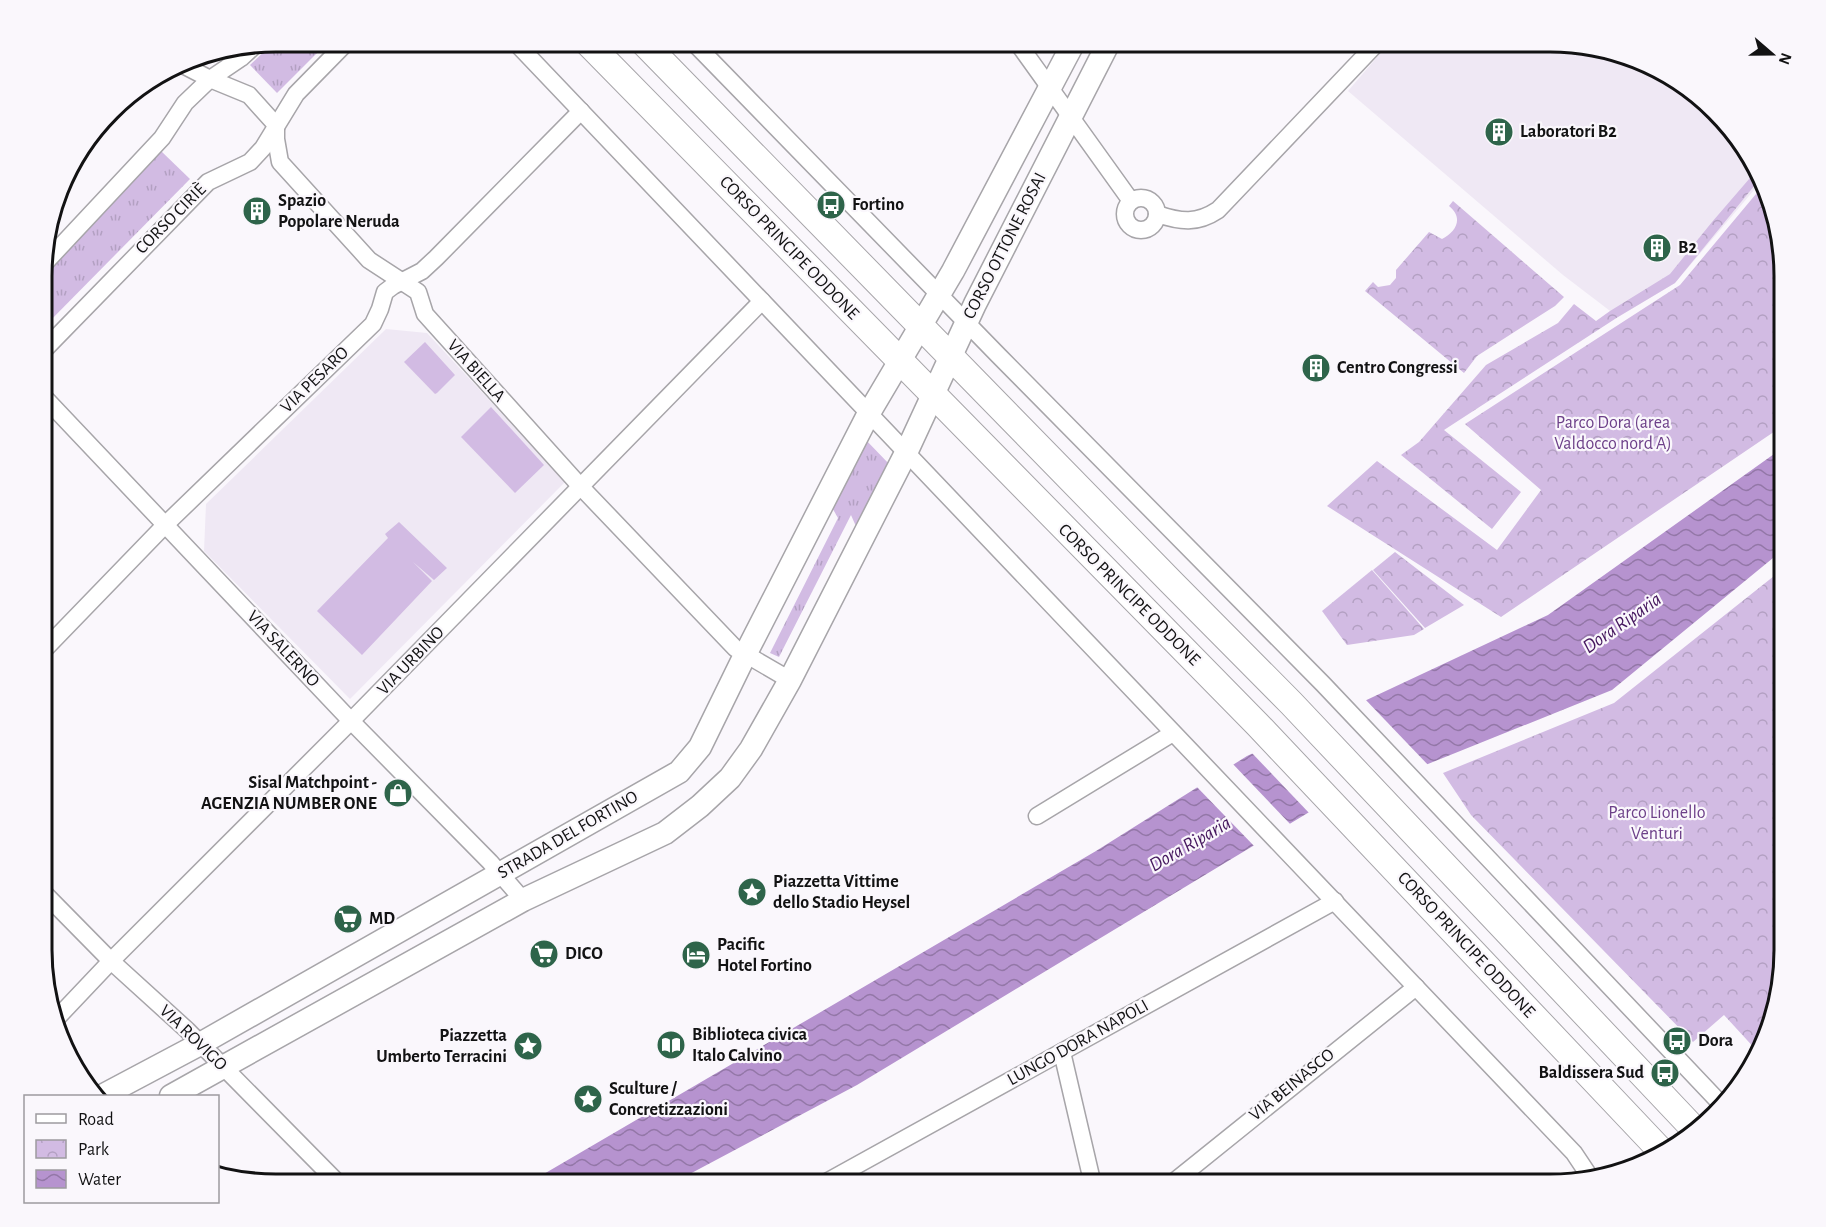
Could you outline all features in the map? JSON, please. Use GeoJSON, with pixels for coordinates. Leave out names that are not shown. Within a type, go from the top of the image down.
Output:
{"type":"FeatureCollection","features":[{"type":"Feature","properties":{"kind":"main road","name":"CORSO PRINCIPE ODDONE"},"geometry":{"type":"LineString","coordinates":[[597,52],[1257,724],[1657,1146]]}},
{"type":"Feature","properties":{"kind":"main road"},"geometry":{"type":"LineString","coordinates":[[653,52],[1291,703],[1690,1125]]}},
{"type":"Feature","properties":{"kind":"street","name":"CORSO CIRIÈ"},"geometry":{"type":"LineString","coordinates":[[52,342],[208,182],[250,162],[263,148],[296,94],[337,52]]}},
{"type":"Feature","properties":{"kind":"street"},"geometry":{"type":"LineString","coordinates":[[525,52],[1335,901],[1574,1153],[1586,1171]]}},
{"type":"Feature","properties":{"kind":"street"},"geometry":{"type":"LineString","coordinates":[[703,52],[1323,684],[1717,1099]]}},
{"type":"Feature","properties":{"kind":"street"},"geometry":{"type":"LineString","coordinates":[[1024,52],[1131,201]]}},
{"type":"Feature","properties":{"kind":"street","name":"CORSO OTTONE ROSAI"},"geometry":{"type":"LineString","coordinates":[[869,413],[939,295],[1069,52]]}},
{"type":"Feature","properties":{"kind":"street","name":"CORSO OTTONE ROSAI"},"geometry":{"type":"LineString","coordinates":[[906,453],[966,322],[1104,52]]}},
{"type":"Feature","properties":{"kind":"street"},"geometry":{"type":"LineString","coordinates":[[1158,214],[1185,222],[1196,221],[1218,210],[1300,127],[1369,52]]}},
{"type":"Feature","properties":{"kind":"street"},"geometry":{"type":"LineString","coordinates":[[54,254],[162,138],[185,103],[210,79],[246,54]]}},
{"type":"Feature","properties":{"kind":"street"},"geometry":{"type":"LineString","coordinates":[[192,70],[249,95],[276,125]]}},
{"type":"Feature","properties":{"kind":"street","name":"VIA PESARO"},"geometry":{"type":"LineString","coordinates":[[52,642],[165,525],[373,324],[385,292],[422,271],[581,111]]}},
{"type":"Feature","properties":{"kind":"street","name":"VIA BIELLA"},"geometry":{"type":"LineString","coordinates":[[276,125],[280,162],[369,260],[418,292],[425,314],[581,487],[735,648],[790,681]]}},
{"type":"Feature","properties":{"kind":"street"},"geometry":{"type":"LineString","coordinates":[[1141,198],[1151,201],[1158,214],[1151,228],[1141,231],[1131,227],[1125,219],[1125,209],[1131,201],[1141,198]]}},
{"type":"Feature","properties":{"kind":"street","name":"VIA URBINO"},"geometry":{"type":"LineString","coordinates":[[62,1013],[762,301]]}},
{"type":"Feature","properties":{"kind":"street","name":"VIA SALERNO"},"geometry":{"type":"LineString","coordinates":[[52,405],[351,721],[501,874],[523,900]]}},
{"type":"Feature","properties":{"kind":"street","name":"STRADA DEL FORTINO"},"geometry":{"type":"LineString","coordinates":[[105,1094],[200,1044],[679,772],[700,747],[869,413]]}},
{"type":"Feature","properties":{"kind":"street","name":"STRADA DEL FORTINO"},"geometry":{"type":"LineString","coordinates":[[173,1095],[523,900],[665,833],[700,806],[730,778],[751,749],[790,681],[906,453]]}},
{"type":"Feature","properties":{"kind":"street"},"geometry":{"type":"LineString","coordinates":[[1037,816],[1173,733]]}},
{"type":"Feature","properties":{"kind":"street","name":"VIA ROVIGO"},"geometry":{"type":"LineString","coordinates":[[52,901],[111,961],[187,1030],[329,1174]]}},
{"type":"Feature","properties":{"kind":"street","name":"LUNGO DORA NAPOLI"},"geometry":{"type":"LineString","coordinates":[[841,1174],[1335,901]]}},
{"type":"Feature","properties":{"kind":"street","name":"VIA BEINASCO"},"geometry":{"type":"LineString","coordinates":[[1184,1174],[1416,987]]}},
{"type":"Feature","properties":{"kind":"street"},"geometry":{"type":"LineString","coordinates":[[1062,1052],[1090,1174]]}},
{"type":"Feature","properties":{"kind":"shaded area"},"geometry":{"type":"Polygon","coordinates":[[[1381,52],[1549,52],[1578,54],[1607,60],[1648,76],[1674,90],[1697,108],[1736,152],[1755,189],[1675,283],[1618,317],[1563,275],[1348,91],[1381,52]]]}},
{"type":"Feature","properties":{"kind":"shaded area"},"geometry":{"type":"Polygon","coordinates":[[[386,329],[427,333],[565,482],[350,699],[204,551],[206,504],[386,329]]]}},
{"type":"Feature","properties":{"kind":"green space"},"geometry":{"type":"Polygon","coordinates":[[[318,52],[277,93],[250,65],[263,53],[318,52]]]}},
{"type":"Feature","properties":{"kind":"green space"},"geometry":{"type":"Polygon","coordinates":[[[161,151],[190,179],[52,319],[53,260],[161,151]]]}},
{"type":"Feature","properties":{"kind":"green space"},"geometry":{"type":"Polygon","coordinates":[[[1750,178],[1754,186],[1675,283],[1618,317],[1444,430],[1521,492],[1492,529],[1401,455],[1419,442],[1486,365],[1558,323],[1574,304],[1596,321],[1670,274],[1750,178]]]}},
{"type":"Feature","properties":{"kind":"green space","name":"Parco Dora (area Valdocco nord A)"},"geometry":{"type":"Polygon","coordinates":[[[1757,193],[1766,219],[1772,248],[1774,432],[1501,617],[1327,506],[1377,461],[1497,550],[1541,490],[1465,424],[1680,285],[1757,193]]]}},
{"type":"Feature","properties":{"kind":"green space"},"geometry":{"type":"Polygon","coordinates":[[[1453,201],[1564,297],[1555,306],[1477,356],[1464,373],[1365,291],[1373,282],[1378,287],[1390,285],[1396,278],[1396,270],[1429,232],[1442,239],[1451,233],[1457,220],[1454,211],[1449,206],[1453,201]]]}},
{"type":"Feature","properties":{"kind":"green space"},"geometry":{"type":"Polygon","coordinates":[[[425,342],[455,375],[435,394],[404,362],[425,342]]]}},
{"type":"Feature","properties":{"kind":"green space"},"geometry":{"type":"Polygon","coordinates":[[[491,407],[544,465],[515,493],[461,437],[491,407]]]}},
{"type":"Feature","properties":{"kind":"green space"},"geometry":{"type":"Polygon","coordinates":[[[864,438],[891,466],[858,531],[851,515],[779,657],[770,653],[838,518],[830,504],[864,438]]]}},
{"type":"Feature","properties":{"kind":"green space"},"geometry":{"type":"Polygon","coordinates":[[[399,522],[447,568],[434,580],[413,562],[432,581],[362,655],[317,611],[388,538],[385,534],[399,522]]]}},
{"type":"Feature","properties":{"kind":"green space"},"geometry":{"type":"Polygon","coordinates":[[[1395,552],[1464,605],[1425,628],[1373,570],[1395,552]]]}},
{"type":"Feature","properties":{"kind":"green space"},"geometry":{"type":"Polygon","coordinates":[[[1372,570],[1424,629],[1414,635],[1347,645],[1322,611],[1372,570]]]}},
{"type":"Feature","properties":{"kind":"green space","name":"Parco Lionello Venturi"},"geometry":{"type":"Polygon","coordinates":[[[1774,576],[1774,950],[1772,979],[1766,1008],[1752,1045],[1724,1015],[1693,1042],[1471,815],[1443,773],[1614,703],[1774,576]]]}},
{"type":"Feature","properties":{"kind":"water","name":"Dora Riparia"},"geometry":{"type":"Polygon","coordinates":[[[1774,454],[1774,557],[1612,690],[1311,811],[857,1085],[690,1174],[544,1174],[1096,851],[1247,756],[1548,615],[1774,454]]]}},
{"type":"Feature","properties":{"kind":"pier"},"geometry":{"type":"Polygon","coordinates":[[[1364,698],[1430,767],[1311,815],[1250,751],[1364,698]]]}},
{"type":"Feature","properties":{"kind":"pier"},"geometry":{"type":"Polygon","coordinates":[[[1231,762],[1292,826],[1256,848],[1195,785],[1231,762]]]}},
{"type":"Feature","properties":{"kind":"place","name":"Laboratori B2"},"geometry":{"type":"Point","coordinates":[1499,132]}},
{"type":"Feature","properties":{"kind":"place","name":"Fortino"},"geometry":{"type":"Point","coordinates":[831,205]}},
{"type":"Feature","properties":{"kind":"place","name":"Spazio Popolare Neruda"},"geometry":{"type":"Point","coordinates":[257,211]}},
{"type":"Feature","properties":{"kind":"place","name":"B2"},"geometry":{"type":"Point","coordinates":[1657,248]}},
{"type":"Feature","properties":{"kind":"place","name":"Centro Congressi"},"geometry":{"type":"Point","coordinates":[1316,368]}},
{"type":"Feature","properties":{"kind":"place","name":"Sisal Matchpoint - AGENZIA NUMBER ONE"},"geometry":{"type":"Point","coordinates":[398,793]}},
{"type":"Feature","properties":{"kind":"place","name":"Piazzetta Vittime dello Stadio Heysel"},"geometry":{"type":"Point","coordinates":[752,892]}},
{"type":"Feature","properties":{"kind":"place","name":"MD"},"geometry":{"type":"Point","coordinates":[348,919]}},
{"type":"Feature","properties":{"kind":"place","name":"DICO"},"geometry":{"type":"Point","coordinates":[544,954]}},
{"type":"Feature","properties":{"kind":"place","name":"Pacific Hotel Fortino"},"geometry":{"type":"Point","coordinates":[696,955]}},
{"type":"Feature","properties":{"kind":"place","name":"Dora"},"geometry":{"type":"Point","coordinates":[1677,1041]}},
{"type":"Feature","properties":{"kind":"place","name":"Biblioteca civica Italo Calvino"},"geometry":{"type":"Point","coordinates":[671,1045]}},
{"type":"Feature","properties":{"kind":"place","name":"Piazzetta Umberto Terracini"},"geometry":{"type":"Point","coordinates":[528,1046]}},
{"type":"Feature","properties":{"kind":"place","name":"Baldissera Sud"},"geometry":{"type":"Point","coordinates":[1665,1073]}},
{"type":"Feature","properties":{"kind":"place","name":"Sculture / Concretizzazioni"},"geometry":{"type":"Point","coordinates":[588,1099]}}]}
